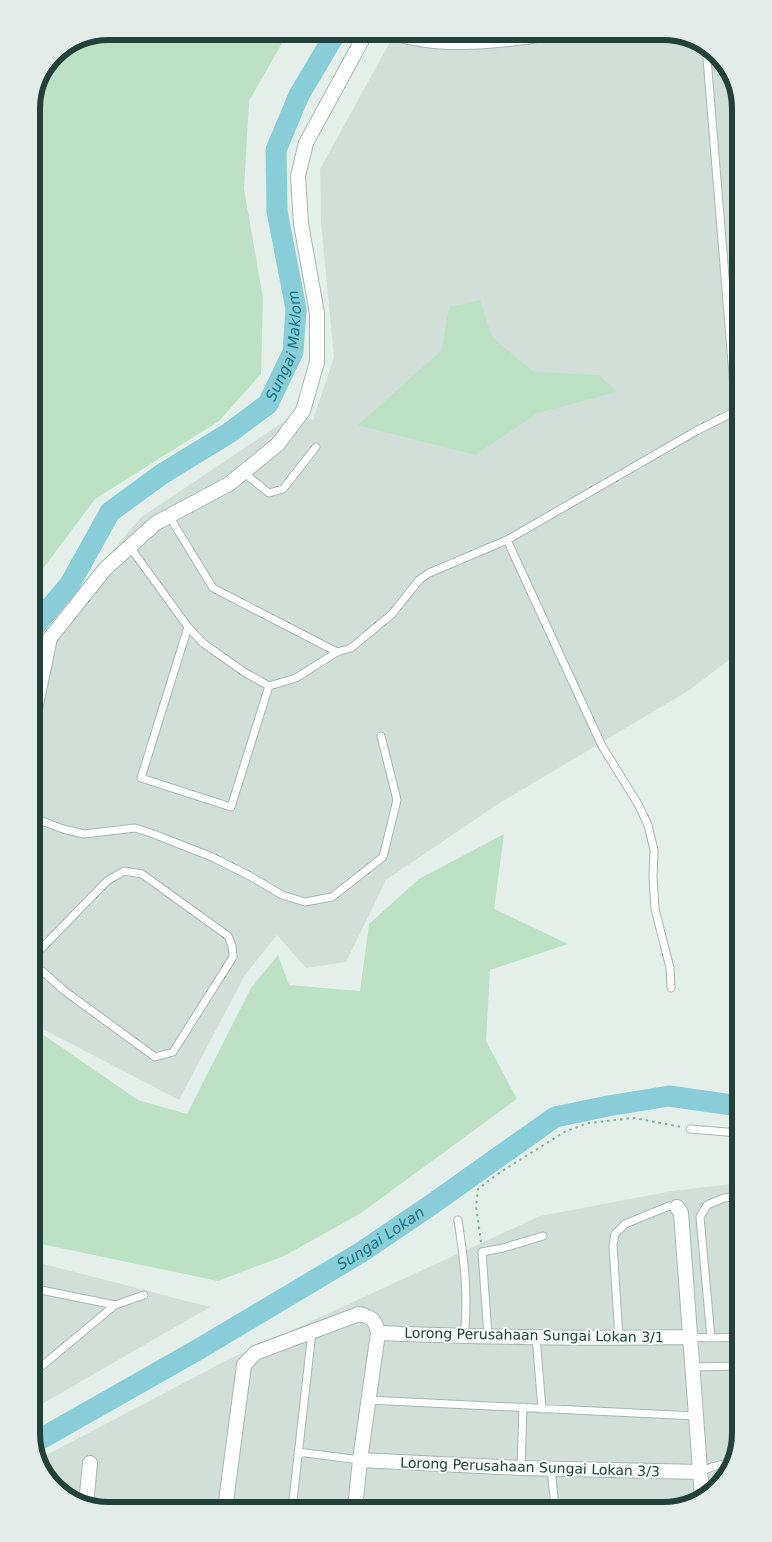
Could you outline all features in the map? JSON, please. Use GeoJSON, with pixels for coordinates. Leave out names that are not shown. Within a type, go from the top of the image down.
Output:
{"type":"FeatureCollection","features":[{"type":"Feature","properties":{"kind":"street"},"geometry":{"type":"LineString","coordinates":[[40,682],[50,638],[105,569],[156,523],[228,484],[278,444],[303,411],[317,362],[316,313],[300,224],[298,176],[306,143],[362,40]]}},
{"type":"Feature","properties":{"kind":"street"},"geometry":{"type":"LineString","coordinates":[[677,1207],[681,1214],[701,1490]]}},
{"type":"Feature","properties":{"kind":"street"},"geometry":{"type":"LineString","coordinates":[[226,1502],[244,1364],[255,1354],[359,1314],[370,1317],[376,1322],[378,1332],[356,1502]]}},
{"type":"Feature","properties":{"kind":"street","name":"Lorong Perusahaan Sungai Lokan 3/1"},"geometry":{"type":"LineString","coordinates":[[378,1332],[464,1336],[690,1337]]}},
{"type":"Feature","properties":{"kind":"street","name":"Lorong Perusahaan Sungai Lokan 3/3"},"geometry":{"type":"LineString","coordinates":[[360,1460],[521,1468],[700,1472]]}},
{"type":"Feature","properties":{"kind":"street"},"geometry":{"type":"LineString","coordinates":[[87,1498],[90,1463]]}},
{"type":"Feature","properties":{"kind":"lane"},"geometry":{"type":"LineString","coordinates":[[408,40],[441,45],[490,44],[518,40]]}},
{"type":"Feature","properties":{"kind":"lane"},"geometry":{"type":"LineString","coordinates":[[707,56],[732,362]]}},
{"type":"Feature","properties":{"kind":"lane"},"geometry":{"type":"LineString","coordinates":[[130,547],[188,627],[203,643],[244,672],[268,686],[296,678],[337,652],[351,648],[392,614],[419,580],[429,573],[507,540],[696,431],[732,413]]}},
{"type":"Feature","properties":{"kind":"lane"},"geometry":{"type":"LineString","coordinates":[[243,472],[269,493],[283,489],[316,447]]}},
{"type":"Feature","properties":{"kind":"lane"},"geometry":{"type":"LineString","coordinates":[[169,516],[213,588],[337,652]]}},
{"type":"Feature","properties":{"kind":"lane"},"geometry":{"type":"LineString","coordinates":[[507,540],[602,746],[638,804],[648,825],[654,850],[655,909],[670,968],[671,988]]}},
{"type":"Feature","properties":{"kind":"lane"},"geometry":{"type":"LineString","coordinates":[[188,627],[140,778],[230,807],[268,686]]}},
{"type":"Feature","properties":{"kind":"lane"},"geometry":{"type":"LineString","coordinates":[[40,820],[84,834],[135,828],[212,857],[282,895],[306,902],[332,897],[383,857],[397,800],[381,736]]}},
{"type":"Feature","properties":{"kind":"lane"},"geometry":{"type":"LineString","coordinates":[[40,950],[107,881],[124,871],[142,874],[228,936],[232,946],[233,957],[173,1052],[155,1057],[66,992],[40,970]]}},
{"type":"Feature","properties":{"kind":"lane"},"geometry":{"type":"LineString","coordinates":[[690,1129],[732,1132]]}},
{"type":"Feature","properties":{"kind":"lane"},"geometry":{"type":"LineString","coordinates":[[711,1338],[700,1217],[707,1205],[732,1197]]}},
{"type":"Feature","properties":{"kind":"lane"},"geometry":{"type":"LineString","coordinates":[[619,1338],[612,1245],[616,1234],[625,1224],[669,1206],[677,1207]]}},
{"type":"Feature","properties":{"kind":"lane"},"geometry":{"type":"LineString","coordinates":[[458,1220],[465,1268],[466,1315],[464,1336]]}},
{"type":"Feature","properties":{"kind":"lane"},"geometry":{"type":"LineString","coordinates":[[488,1336],[482,1252],[504,1248],[543,1236]]}},
{"type":"Feature","properties":{"kind":"lane"},"geometry":{"type":"LineString","coordinates":[[40,1290],[115,1305]]}},
{"type":"Feature","properties":{"kind":"lane"},"geometry":{"type":"LineString","coordinates":[[40,1368],[115,1305],[144,1295]]}},
{"type":"Feature","properties":{"kind":"lane"},"geometry":{"type":"LineString","coordinates":[[293,1502],[312,1332]]}},
{"type":"Feature","properties":{"kind":"lane"},"geometry":{"type":"LineString","coordinates":[[536,1337],[542,1409]]}},
{"type":"Feature","properties":{"kind":"lane"},"geometry":{"type":"LineString","coordinates":[[690,1337],[732,1337]]}},
{"type":"Feature","properties":{"kind":"lane"},"geometry":{"type":"LineString","coordinates":[[692,1368],[732,1366]]}},
{"type":"Feature","properties":{"kind":"lane"},"geometry":{"type":"LineString","coordinates":[[368,1400],[696,1416]]}},
{"type":"Feature","properties":{"kind":"lane"},"geometry":{"type":"LineString","coordinates":[[521,1468],[523,1407]]}},
{"type":"Feature","properties":{"kind":"lane"},"geometry":{"type":"LineString","coordinates":[[298,1452],[360,1460]]}},
{"type":"Feature","properties":{"kind":"lane"},"geometry":{"type":"LineString","coordinates":[[700,1472],[712,1466],[725,1463]]}},
{"type":"Feature","properties":{"kind":"lane"},"geometry":{"type":"LineString","coordinates":[[551,1469],[555,1502]]}},
{"type":"Feature","properties":{"kind":"path"},"geometry":{"type":"LineString","coordinates":[[482,1252],[476,1206],[478,1189],[499,1172],[566,1131],[590,1123],[634,1118],[690,1129]]}},
{"type":"Feature","properties":{"kind":"shaded area"},"geometry":{"type":"Polygon","coordinates":[[[391,40],[667,40],[693,47],[712,60],[718,67],[727,83],[732,109],[732,658],[688,691],[498,804],[386,880],[346,962],[306,968],[277,935],[245,975],[179,1100],[40,1028],[40,650],[43,634],[140,518],[295,414],[313,420],[334,357],[321,223],[320,169],[391,40]]]}},
{"type":"Feature","properties":{"kind":"shaded area"},"geometry":{"type":"Polygon","coordinates":[[[732,1184],[731,1446],[725,1463],[715,1478],[708,1485],[689,1497],[663,1502],[105,1502],[79,1495],[64,1485],[54,1475],[45,1459],[44,1456],[231,1358],[540,1216],[672,1191],[732,1184]]]}},
{"type":"Feature","properties":{"kind":"shaded area"},"geometry":{"type":"Polygon","coordinates":[[[40,1263],[210,1307],[40,1405],[40,1263]]]}},
{"type":"Feature","properties":{"kind":"green space"},"geometry":{"type":"Polygon","coordinates":[[[284,40],[249,101],[244,189],[263,298],[261,374],[219,421],[95,499],[40,573],[40,105],[42,91],[54,67],[64,57],[75,49],[100,41],[284,40]]]}},
{"type":"Feature","properties":{"kind":"green space"},"geometry":{"type":"Polygon","coordinates":[[[480,300],[492,337],[534,372],[599,375],[617,392],[538,413],[475,455],[358,425],[442,350],[449,307],[480,300]]]}},
{"type":"Feature","properties":{"kind":"green space"},"geometry":{"type":"Polygon","coordinates":[[[504,834],[494,909],[568,944],[490,970],[486,1041],[517,1099],[361,1213],[284,1256],[218,1281],[40,1244],[40,1032],[138,1100],[187,1114],[251,988],[278,955],[289,985],[360,991],[369,924],[419,879],[504,834]]]}},
{"type":"Feature","properties":{"kind":"waterway","name":"Sungai Maklom"},"geometry":{"type":"LineString","coordinates":[[40,620],[70,584],[110,512],[162,474],[229,433],[268,404],[293,352],[296,309],[277,211],[276,150],[299,95],[332,40]]}},
{"type":"Feature","properties":{"kind":"waterway","name":"Sungai Lokan"},"geometry":{"type":"LineString","coordinates":[[40,1439],[199,1349],[360,1253],[555,1117],[669,1096],[732,1105]]}}]}
